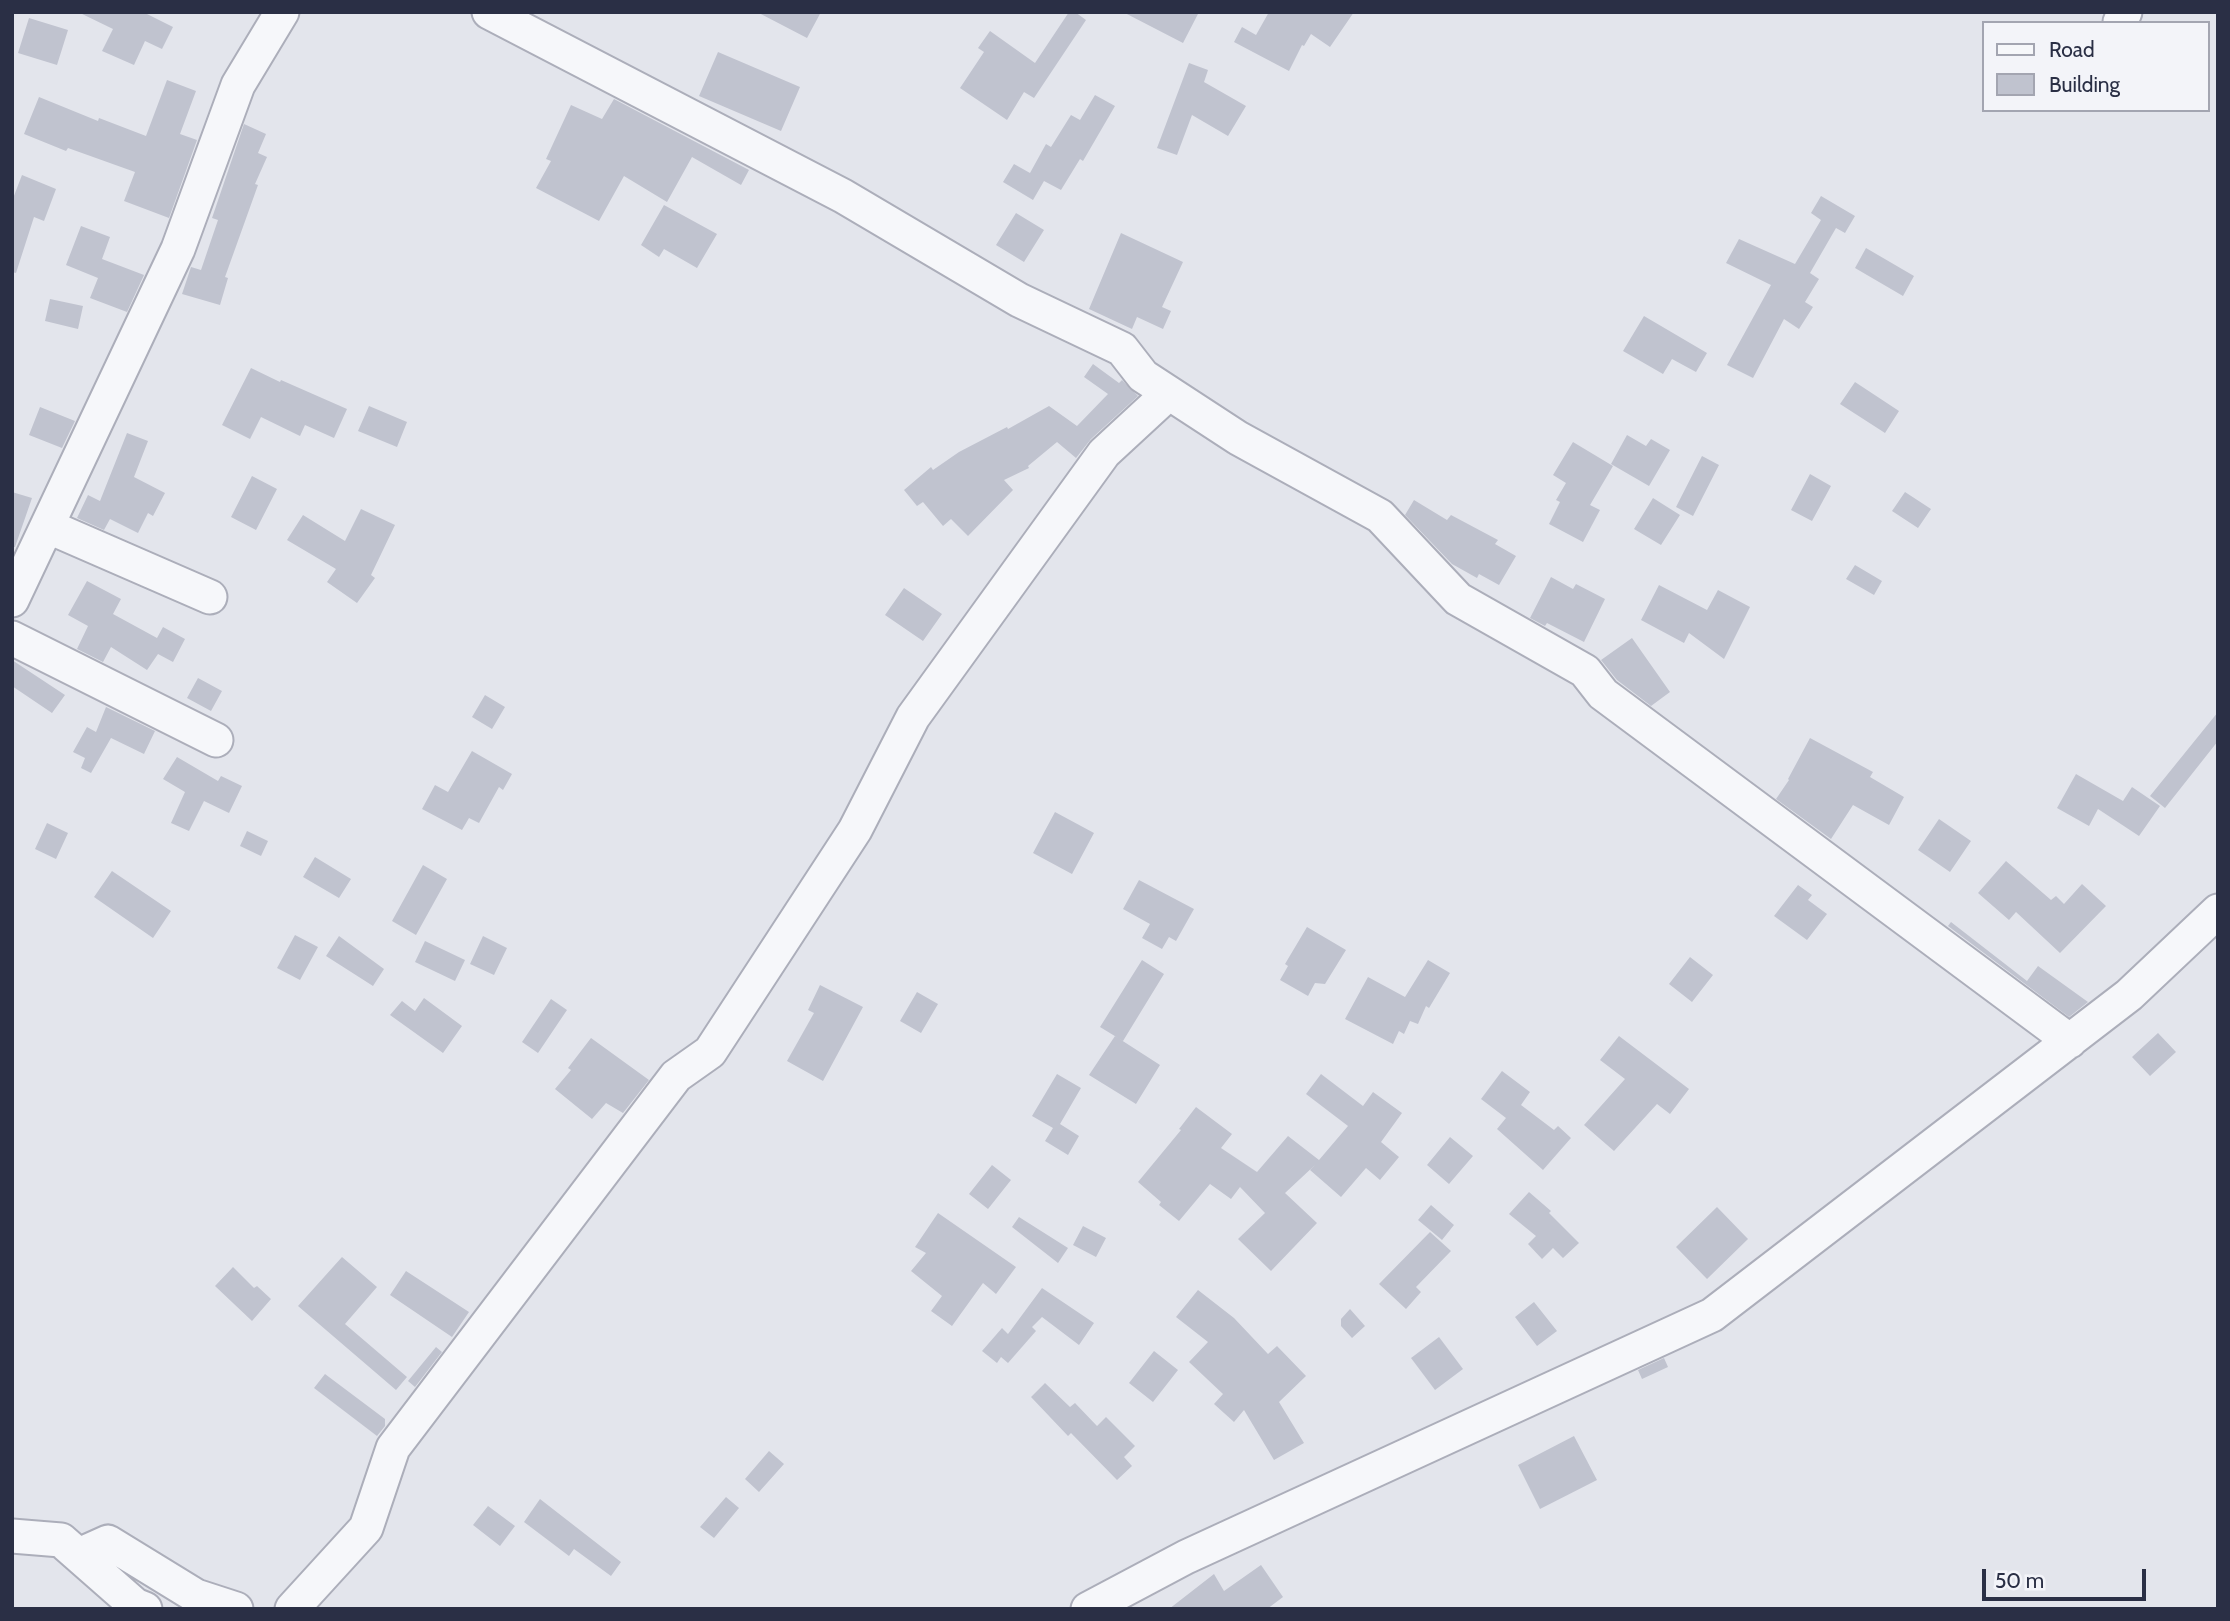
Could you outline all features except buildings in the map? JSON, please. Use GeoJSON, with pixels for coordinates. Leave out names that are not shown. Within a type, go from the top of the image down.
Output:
{"type":"FeatureCollection","features":[{"type":"Feature","properties":{"kind":"street"},"geometry":{"type":"LineString","coordinates":[[12,600],[178,249],[238,85],[282,12]]}},
{"type":"Feature","properties":{"kind":"street"},"geometry":{"type":"LineString","coordinates":[[489,12],[843,196],[1019,300],[1122,349],[1143,376],[1238,438],[1380,516],[1458,599],[1585,671],[1602,694],[2070,1041]]}},
{"type":"Feature","properties":{"kind":"street"},"geometry":{"type":"LineString","coordinates":[[292,1609],[366,1528],[393,1448],[676,1076],[710,1052],[855,830],[913,717],[1024,562],[1104,453],[1170,393]]}},
{"type":"Feature","properties":{"kind":"street"},"geometry":{"type":"LineString","coordinates":[[47,526],[210,597]]}},
{"type":"Feature","properties":{"kind":"street"},"geometry":{"type":"LineString","coordinates":[[12,638],[216,740]]}},
{"type":"Feature","properties":{"kind":"street"},"geometry":{"type":"LineString","coordinates":[[1088,1609],[1185,1557],[1712,1315],[2129,995],[2218,911]]}},
{"type":"Feature","properties":{"kind":"street"},"geometry":{"type":"LineString","coordinates":[[12,1536],[61,1540],[135,1605],[145,1609]]}},
{"type":"Feature","properties":{"kind":"street"},"geometry":{"type":"LineString","coordinates":[[79,1555],[108,1542],[196,1596],[236,1609]]}}]}
